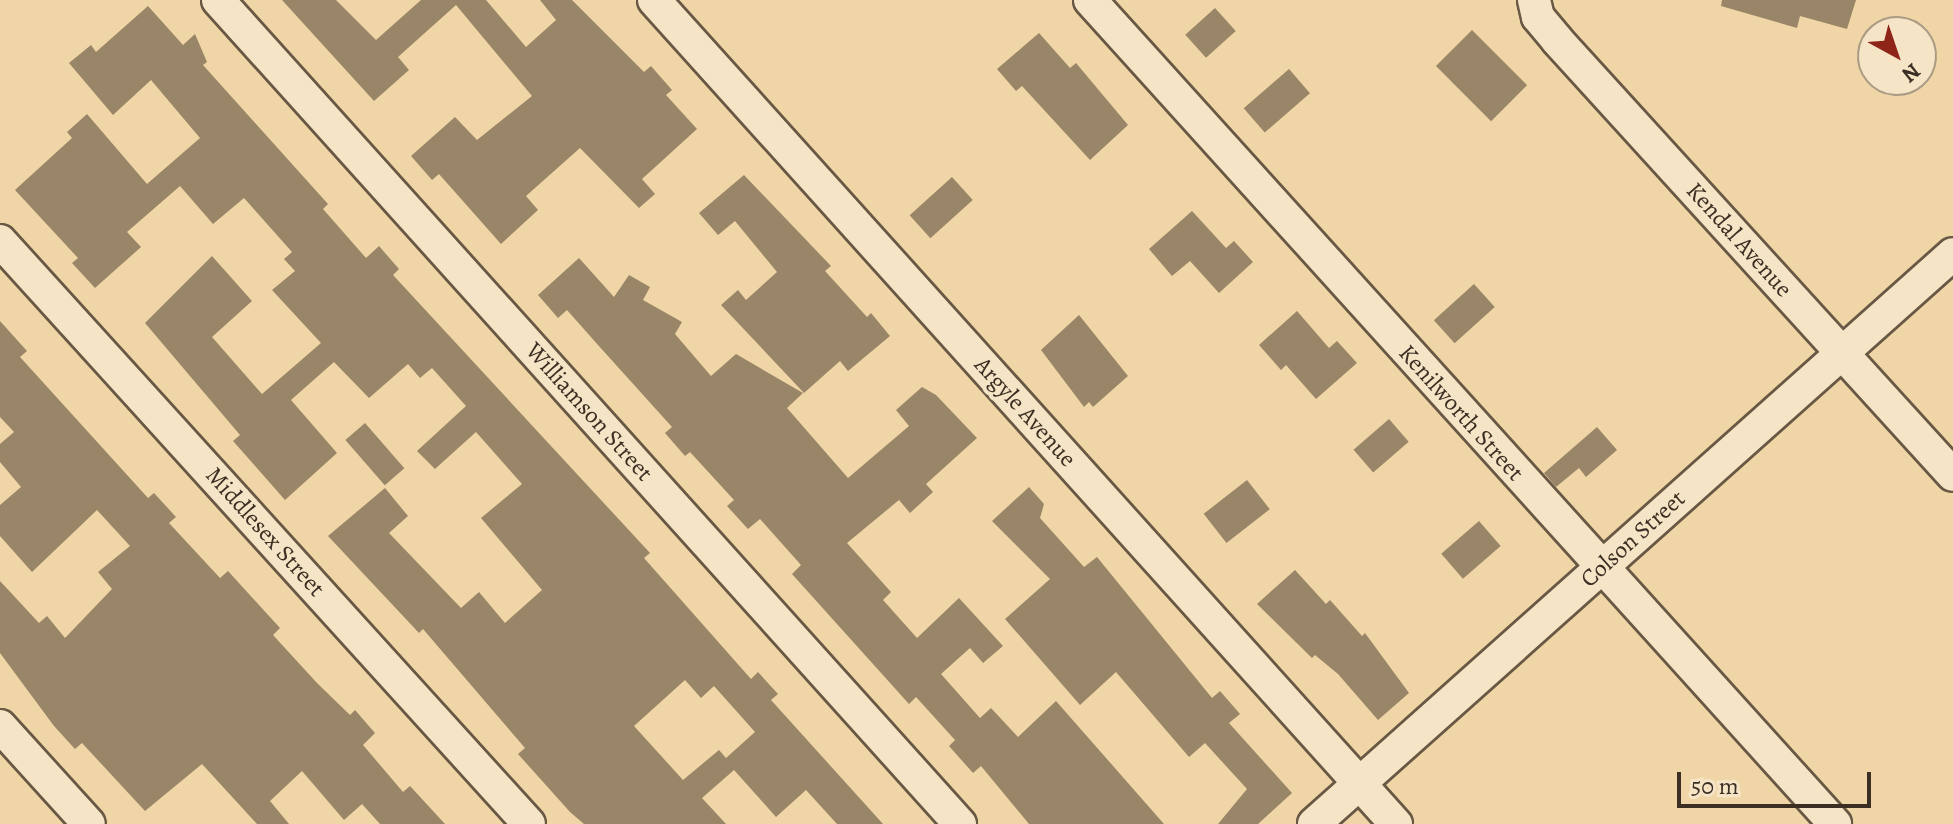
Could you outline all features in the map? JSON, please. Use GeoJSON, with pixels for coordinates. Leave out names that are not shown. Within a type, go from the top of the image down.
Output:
{"type":"FeatureCollection","features":[{"type":"Feature","properties":{"kind":"street","name":"Williamson Street"},"geometry":{"type":"LineString","coordinates":[[218,0],[960,824]]}},
{"type":"Feature","properties":{"kind":"street","name":"Argyle Avenue"},"geometry":{"type":"LineString","coordinates":[[654,0],[1396,824]]}},
{"type":"Feature","properties":{"kind":"street","name":"Kenilworth Street"},"geometry":{"type":"LineString","coordinates":[[1090,0],[1835,824]]}},
{"type":"Feature","properties":{"kind":"street","name":"Kendal Avenue"},"geometry":{"type":"LineString","coordinates":[[1534,0],[1538,17],[1557,40],[1953,475]]}},
{"type":"Feature","properties":{"kind":"street","name":"Middlesex Street"},"geometry":{"type":"LineString","coordinates":[[0,241],[529,824]]}},
{"type":"Feature","properties":{"kind":"street","name":"Colson Street"},"geometry":{"type":"LineString","coordinates":[[1314,824],[1953,254]]}},
{"type":"Feature","properties":{"kind":"street"},"geometry":{"type":"LineString","coordinates":[[0,726],[89,824]]}},
{"type":"Feature","properties":{"kind":"building"},"geometry":{"type":"Polygon","coordinates":[[[282,0],[336,0],[376,40],[421,0],[486,0],[526,47],[556,20],[540,0],[572,0],[644,72],[651,66],[672,90],[666,95],[697,129],[642,179],[655,194],[639,208],[580,148],[526,196],[538,210],[501,244],[439,174],[432,180],[411,156],[455,117],[477,140],[532,96],[456,5],[398,57],[409,70],[374,101],[282,0]]]}},
{"type":"Feature","properties":{"kind":"building"},"geometry":{"type":"Polygon","coordinates":[[[1722,0],[1856,0],[1847,29],[1800,16],[1797,28],[1721,6],[1722,0]]]}},
{"type":"Feature","properties":{"kind":"building"},"geometry":{"type":"Polygon","coordinates":[[[148,6],[183,45],[195,34],[207,62],[203,65],[328,204],[323,209],[366,258],[379,246],[399,269],[393,275],[650,553],[644,558],[751,679],[758,672],[778,694],[771,700],[883,824],[837,824],[806,790],[776,817],[734,770],[702,798],[726,824],[584,824],[570,812],[518,754],[525,748],[423,629],[419,633],[328,536],[385,488],[408,516],[389,533],[461,608],[479,592],[505,623],[542,590],[481,518],[522,484],[476,432],[435,469],[417,451],[466,406],[432,368],[420,378],[408,364],[369,398],[334,362],[291,400],[337,453],[285,500],[233,441],[240,435],[145,323],[212,256],[252,301],[212,337],[262,394],[321,343],[272,290],[295,271],[284,259],[292,252],[244,198],[213,224],[180,186],[127,232],[141,247],[95,288],[72,263],[78,258],[15,190],[72,138],[67,132],[87,114],[147,184],[200,138],[151,80],[113,115],[69,63],[91,45],[96,52],[148,6]],[[685,680],[634,726],[683,780],[719,750],[726,758],[755,732],[714,686],[701,698],[685,680]]]}},
{"type":"Feature","properties":{"kind":"building"},"geometry":{"type":"Polygon","coordinates":[[[1215,8],[1236,31],[1206,58],[1185,35],[1215,8]]]}},
{"type":"Feature","properties":{"kind":"building"},"geometry":{"type":"Polygon","coordinates":[[[1472,30],[1527,85],[1491,121],[1436,66],[1472,30]]]}},
{"type":"Feature","properties":{"kind":"building"},"geometry":{"type":"Polygon","coordinates":[[[1039,33],[1070,68],[1076,63],[1128,125],[1090,160],[1022,86],[1016,91],[997,69],[1039,33]]]}},
{"type":"Feature","properties":{"kind":"building"},"geometry":{"type":"Polygon","coordinates":[[[1289,69],[1310,93],[1265,133],[1244,108],[1289,69]]]}},
{"type":"Feature","properties":{"kind":"building"},"geometry":{"type":"Polygon","coordinates":[[[744,175],[831,266],[825,271],[867,317],[871,313],[890,336],[848,371],[840,361],[804,393],[721,305],[738,290],[746,300],[777,272],[735,221],[718,235],[699,213],[744,175]]]}},
{"type":"Feature","properties":{"kind":"building"},"geometry":{"type":"Polygon","coordinates":[[[952,177],[973,200],[930,238],[910,215],[952,177]]]}},
{"type":"Feature","properties":{"kind":"building"},"geometry":{"type":"Polygon","coordinates":[[[1192,211],[1226,248],[1234,241],[1253,262],[1219,293],[1190,261],[1172,276],[1149,249],[1192,211]]]}},
{"type":"Feature","properties":{"kind":"building"},"geometry":{"type":"Polygon","coordinates":[[[579,258],[614,297],[629,275],[650,287],[643,300],[682,322],[675,334],[711,376],[736,354],[803,393],[787,408],[848,478],[909,426],[896,410],[922,387],[936,395],[977,438],[926,484],[933,492],[910,513],[899,500],[847,543],[891,592],[883,600],[917,638],[959,598],[1003,646],[983,663],[970,648],[941,674],[980,718],[991,708],[1018,737],[1056,701],[1164,824],[1029,824],[981,766],[973,773],[949,746],[955,740],[916,697],[909,704],[792,574],[801,565],[760,519],[748,529],[727,506],[734,500],[690,452],[685,456],[665,433],[672,427],[567,310],[558,318],[538,295],[579,258]]]}},
{"type":"Feature","properties":{"kind":"building"},"geometry":{"type":"Polygon","coordinates":[[[1474,284],[1495,307],[1455,343],[1434,320],[1474,284]]]}},
{"type":"Feature","properties":{"kind":"building"},"geometry":{"type":"Polygon","coordinates":[[[1297,311],[1329,348],[1337,341],[1357,363],[1316,399],[1286,365],[1281,370],[1259,345],[1297,311]]]}},
{"type":"Feature","properties":{"kind":"building"},"geometry":{"type":"Polygon","coordinates":[[[1079,315],[1128,376],[1093,407],[1089,402],[1084,407],[1041,350],[1079,315]]]}},
{"type":"Feature","properties":{"kind":"building"},"geometry":{"type":"Polygon","coordinates":[[[0,321],[27,351],[20,357],[148,498],[154,493],[176,517],[169,523],[220,578],[228,571],[280,628],[273,635],[350,715],[355,710],[375,733],[363,745],[403,792],[410,786],[445,824],[380,824],[362,804],[344,820],[302,771],[270,801],[289,824],[257,824],[202,764],[145,811],[82,743],[75,749],[54,726],[0,653],[0,581],[39,623],[47,616],[65,638],[112,589],[98,572],[130,546],[97,510],[32,572],[0,536],[0,505],[21,487],[0,462],[0,444],[14,432],[0,417],[0,321]]]}},
{"type":"Feature","properties":{"kind":"building"},"geometry":{"type":"Polygon","coordinates":[[[1389,419],[1409,442],[1373,472],[1354,450],[1389,419]]]}},
{"type":"Feature","properties":{"kind":"building"},"geometry":{"type":"Polygon","coordinates":[[[365,423],[404,468],[385,485],[345,440],[365,423]]]}},
{"type":"Feature","properties":{"kind":"building"},"geometry":{"type":"Polygon","coordinates":[[[1597,427],[1617,450],[1586,477],[1579,468],[1556,487],[1544,473],[1597,427]]]}},
{"type":"Feature","properties":{"kind":"building"},"geometry":{"type":"Polygon","coordinates":[[[1247,480],[1270,509],[1226,543],[1204,514],[1247,480]]]}},
{"type":"Feature","properties":{"kind":"building"},"geometry":{"type":"Polygon","coordinates":[[[1029,487],[1044,504],[1040,518],[1084,567],[1097,557],[1212,698],[1220,691],[1240,714],[1229,723],[1292,793],[1258,824],[1218,824],[1247,789],[1205,743],[1189,757],[1116,672],[1080,705],[1005,619],[1050,579],[992,521],[1029,487]]]}},
{"type":"Feature","properties":{"kind":"building"},"geometry":{"type":"Polygon","coordinates":[[[1479,521],[1501,546],[1463,579],[1441,554],[1479,521]]]}},
{"type":"Feature","properties":{"kind":"building"},"geometry":{"type":"Polygon","coordinates":[[[1295,570],[1326,604],[1330,600],[1362,636],[1365,633],[1409,693],[1378,720],[1338,674],[1315,655],[1312,658],[1257,604],[1295,570]]]}}]}
